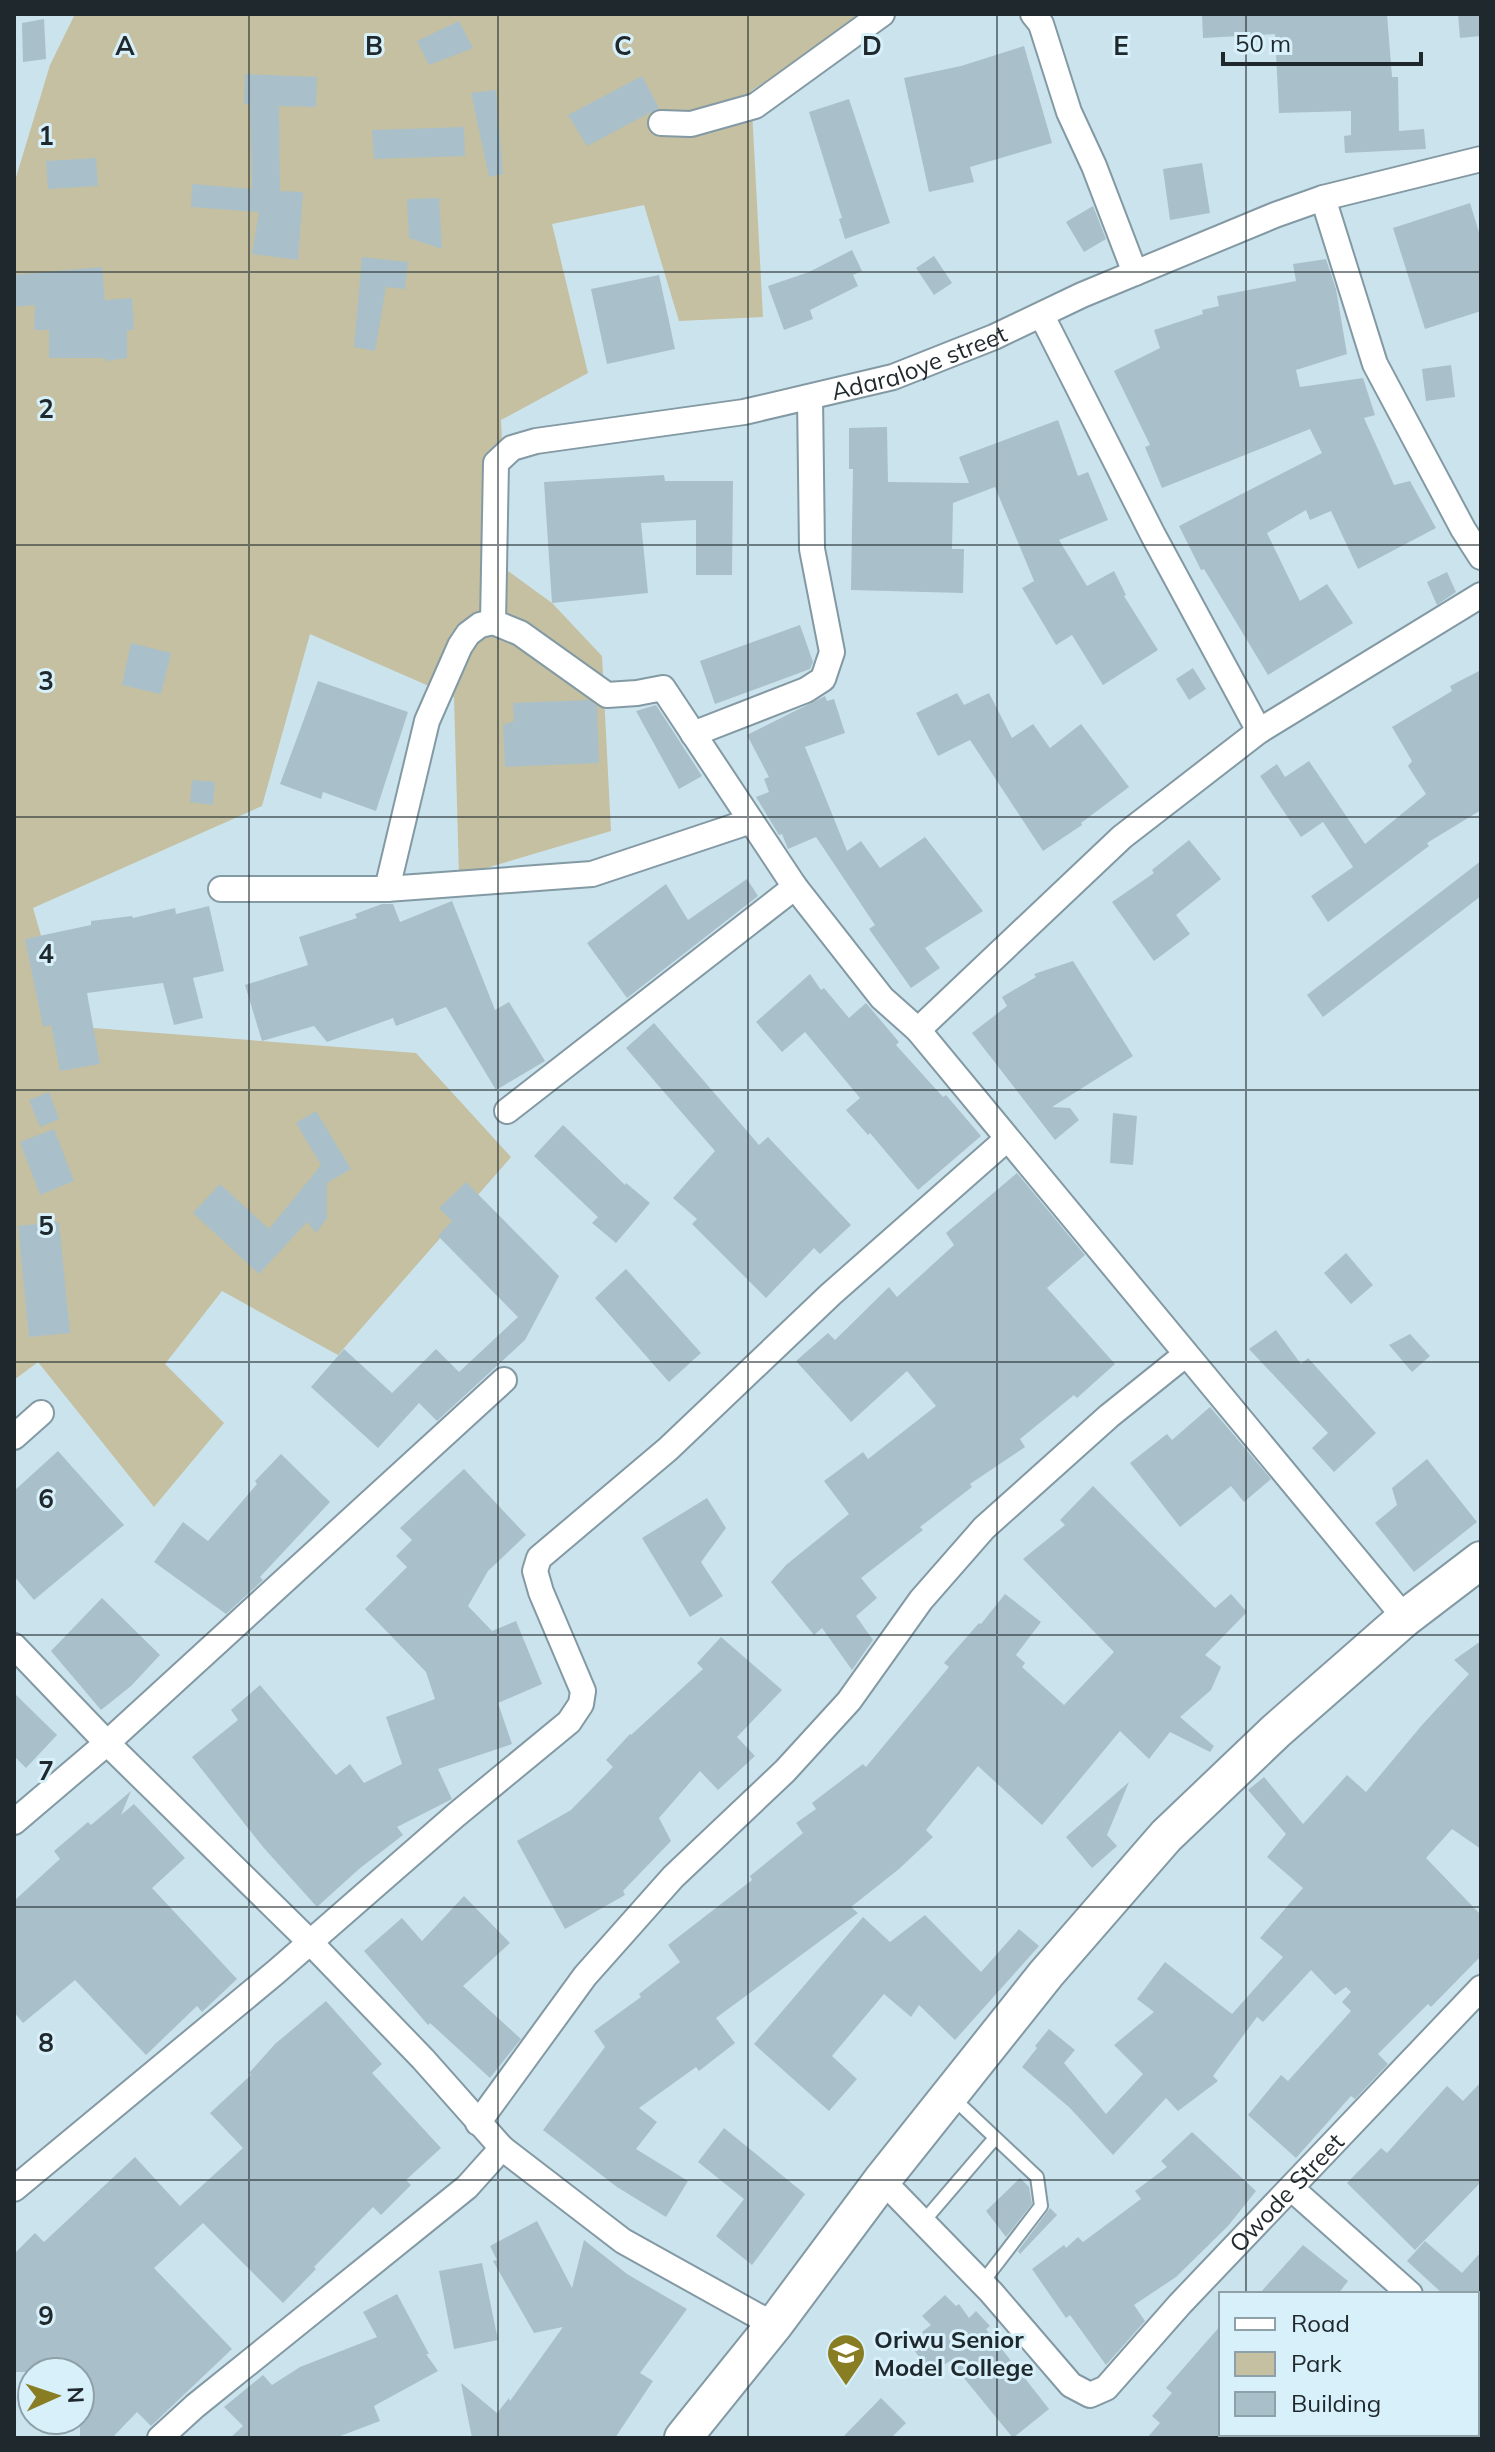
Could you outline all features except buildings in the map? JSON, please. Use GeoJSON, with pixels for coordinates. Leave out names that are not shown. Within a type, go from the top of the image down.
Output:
{"type":"FeatureCollection","features":[{"type":"Feature","properties":{"kind":"main road"},"geometry":{"type":"LineString","coordinates":[[683,2438],[1046,1974],[1166,1836],[1276,1731],[1405,1618],[1481,1560]]}},
{"type":"Feature","properties":{"kind":"street"},"geometry":{"type":"LineString","coordinates":[[661,123],[691,124],[755,106],[882,14]]}},
{"type":"Feature","properties":{"kind":"street"},"geometry":{"type":"LineString","coordinates":[[1033,14],[1041,24],[1069,112],[1094,166],[1135,273]]}},
{"type":"Feature","properties":{"kind":"street","name":"Adaraloye street"},"geometry":{"type":"LineString","coordinates":[[493,622],[496,463],[512,448],[536,441],[744,412],[893,377],[1275,215],[1323,198],[1481,159]]}},
{"type":"Feature","properties":{"kind":"street"},"geometry":{"type":"LineString","coordinates":[[1323,198],[1375,364],[1481,557]]}},
{"type":"Feature","properties":{"kind":"street"},"geometry":{"type":"LineString","coordinates":[[1042,316],[1153,535],[1259,731]]}},
{"type":"Feature","properties":{"kind":"street"},"geometry":{"type":"LineString","coordinates":[[693,734],[794,696],[823,679],[832,652],[812,549],[810,397]]}},
{"type":"Feature","properties":{"kind":"street"},"geometry":{"type":"LineString","coordinates":[[918,1030],[1122,837],[1259,731],[1481,595]]}},
{"type":"Feature","properties":{"kind":"street"},"geometry":{"type":"LineString","coordinates":[[387,889],[427,721],[460,646],[468,634],[480,625],[493,622],[520,633],[607,695],[663,688],[795,887],[882,998],[918,1030],[1405,1618]]}},
{"type":"Feature","properties":{"kind":"street"},"geometry":{"type":"LineString","coordinates":[[221,889],[387,889],[592,874],[751,821]]}},
{"type":"Feature","properties":{"kind":"street"},"geometry":{"type":"LineString","coordinates":[[507,1111],[795,887]]}},
{"type":"Feature","properties":{"kind":"street"},"geometry":{"type":"LineString","coordinates":[[14,2189],[569,1722],[581,1704],[583,1691],[541,1592],[535,1571],[539,1558],[668,1449],[831,1294],[1007,1139]]}},
{"type":"Feature","properties":{"kind":"street"},"geometry":{"type":"LineString","coordinates":[[478,2123],[585,1976],[673,1877],[785,1771],[849,1701],[921,1600],[984,1528],[1109,1416],[1185,1355]]}},
{"type":"Feature","properties":{"kind":"street"},"geometry":{"type":"LineString","coordinates":[[14,1822],[107,1743],[504,1380]]}},
{"type":"Feature","properties":{"kind":"street"},"geometry":{"type":"LineString","coordinates":[[14,1437],[41,1413]]}},
{"type":"Feature","properties":{"kind":"street"},"geometry":{"type":"LineString","coordinates":[[14,1646],[107,1743],[310,1942],[423,2059],[502,2148],[623,2241],[774,2325]]}},
{"type":"Feature","properties":{"kind":"street","name":"Owode Street"},"geometry":{"type":"LineString","coordinates":[[982,2283],[1071,2385],[1090,2395],[1106,2388],[1180,2304],[1481,1988]]}},
{"type":"Feature","properties":{"kind":"street"},"geometry":{"type":"LineString","coordinates":[[160,2438],[195,2406],[467,2187],[502,2148]]}},
{"type":"Feature","properties":{"kind":"street"},"geometry":{"type":"LineString","coordinates":[[882,2180],[982,2283]]}},
{"type":"Feature","properties":{"kind":"street"},"geometry":{"type":"LineString","coordinates":[[1291,2188],[1408,2292]]}},
{"type":"Feature","properties":{"kind":"lane"},"geometry":{"type":"LineString","coordinates":[[950,2095],[1037,2177],[1041,2206],[982,2283]]}},
{"type":"Feature","properties":{"kind":"lane"},"geometry":{"type":"LineString","coordinates":[[923,2222],[995,2138]]}},
{"type":"Feature","properties":{"kind":"green space"},"geometry":{"type":"Polygon","coordinates":[[[75,14],[866,14],[751,91],[763,317],[679,321],[644,205],[552,224],[588,373],[501,420],[508,571],[552,603],[602,656],[611,831],[459,876],[454,697],[310,634],[262,806],[33,908],[68,1029],[93,1028],[416,1053],[511,1157],[338,1355],[222,1291],[165,1364],[224,1423],[154,1507],[38,1362],[14,1380],[14,184],[50,65],[75,14]]]}},
{"type":"Feature","properties":{"kind":"place","name":"Oriwu Senior Model College"},"geometry":{"type":"Point","coordinates":[846,2387]}}]}
